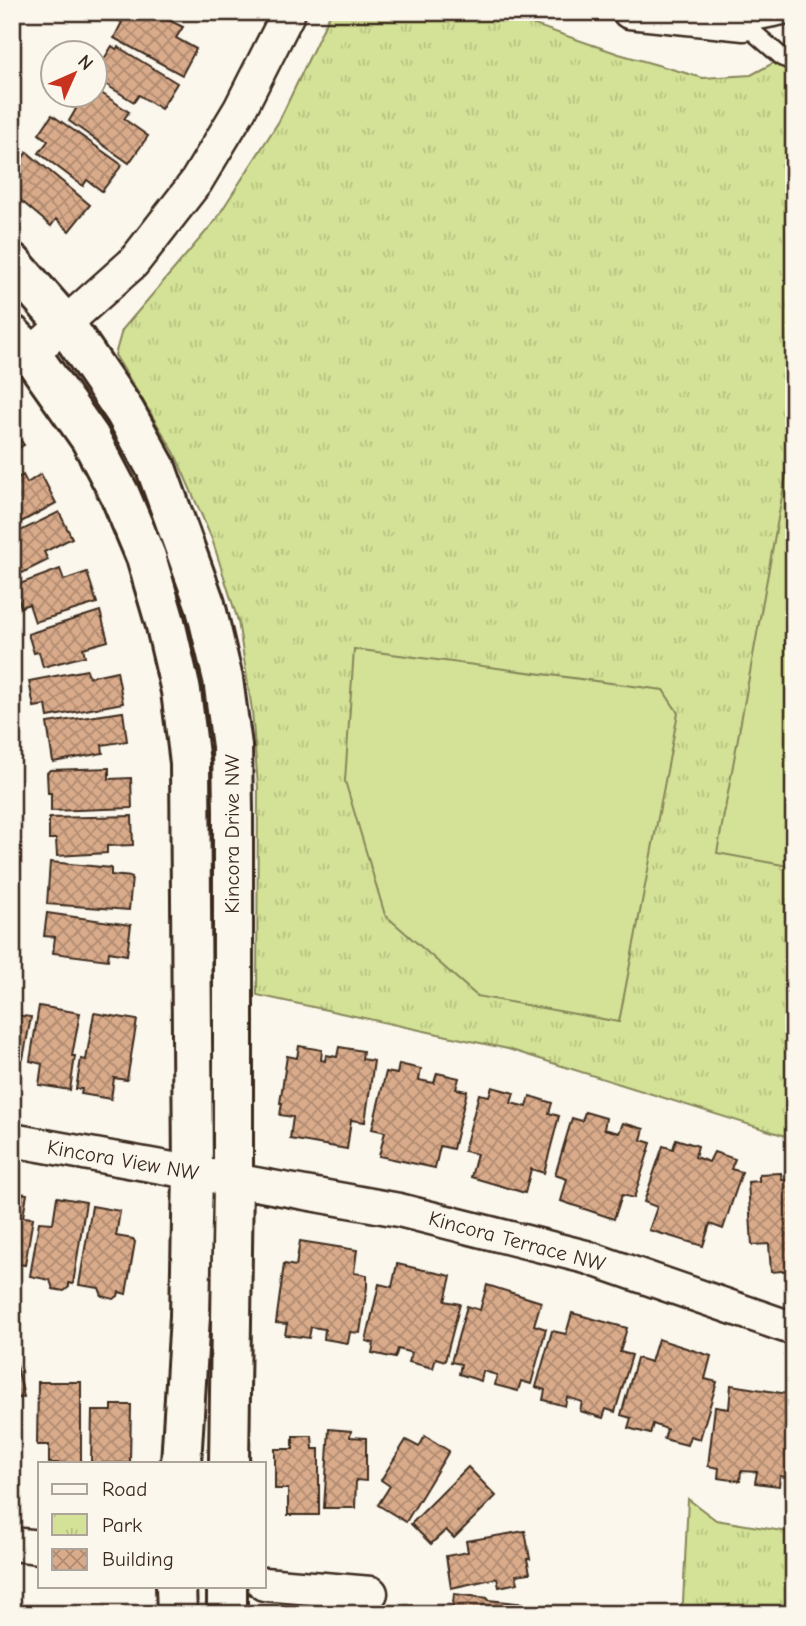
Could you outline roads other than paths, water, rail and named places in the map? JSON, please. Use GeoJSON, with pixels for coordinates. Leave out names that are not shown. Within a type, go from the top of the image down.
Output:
{"type":"FeatureCollection","features":[{"type":"Feature","properties":{"kind":"street"},"geometry":{"type":"LineString","coordinates":[[22,344],[65,324],[134,262],[196,182],[240,109],[289,12]]}},
{"type":"Feature","properties":{"kind":"street"},"geometry":{"type":"LineString","coordinates":[[629,12],[635,15],[744,24]]}},
{"type":"Feature","properties":{"kind":"street","name":"Kincora Drive NW"},"geometry":{"type":"LineString","coordinates":[[12,263],[65,324],[125,412],[156,468],[205,604],[223,678],[232,746],[233,1180],[229,1462]]}},
{"type":"Feature","properties":{"kind":"street","name":"Kincora Drive NW"},"geometry":{"type":"LineString","coordinates":[[22,344],[90,438],[120,495],[146,557],[181,691],[190,763],[193,1173],[190,1315],[181,1462]]}},
{"type":"Feature","properties":{"kind":"street","name":"Kincora View NW"},"geometry":{"type":"LineString","coordinates":[[12,1140],[233,1180]]}},
{"type":"Feature","properties":{"kind":"street","name":"Kincora Terrace NW"},"geometry":{"type":"LineString","coordinates":[[233,1180],[399,1210],[586,1257],[794,1329]]}},
{"type":"Feature","properties":{"kind":"street"},"geometry":{"type":"LineString","coordinates":[[12,1544],[38,1547]]}},
{"type":"Feature","properties":{"kind":"street"},"geometry":{"type":"LineString","coordinates":[[266,1584],[371,1593]]}},
{"type":"Feature","properties":{"kind":"street"},"geometry":{"type":"LineString","coordinates":[[176,1588],[177,1614]]}},
{"type":"Feature","properties":{"kind":"street"},"geometry":{"type":"LineString","coordinates":[[227,1588],[227,1614]]}},
{"type":"Feature","properties":{"kind":"lane"},"geometry":{"type":"LineString","coordinates":[[744,24],[794,14]]}},
{"type":"Feature","properties":{"kind":"lane"},"geometry":{"type":"LineString","coordinates":[[744,24],[783,58],[794,62]]}}]}
